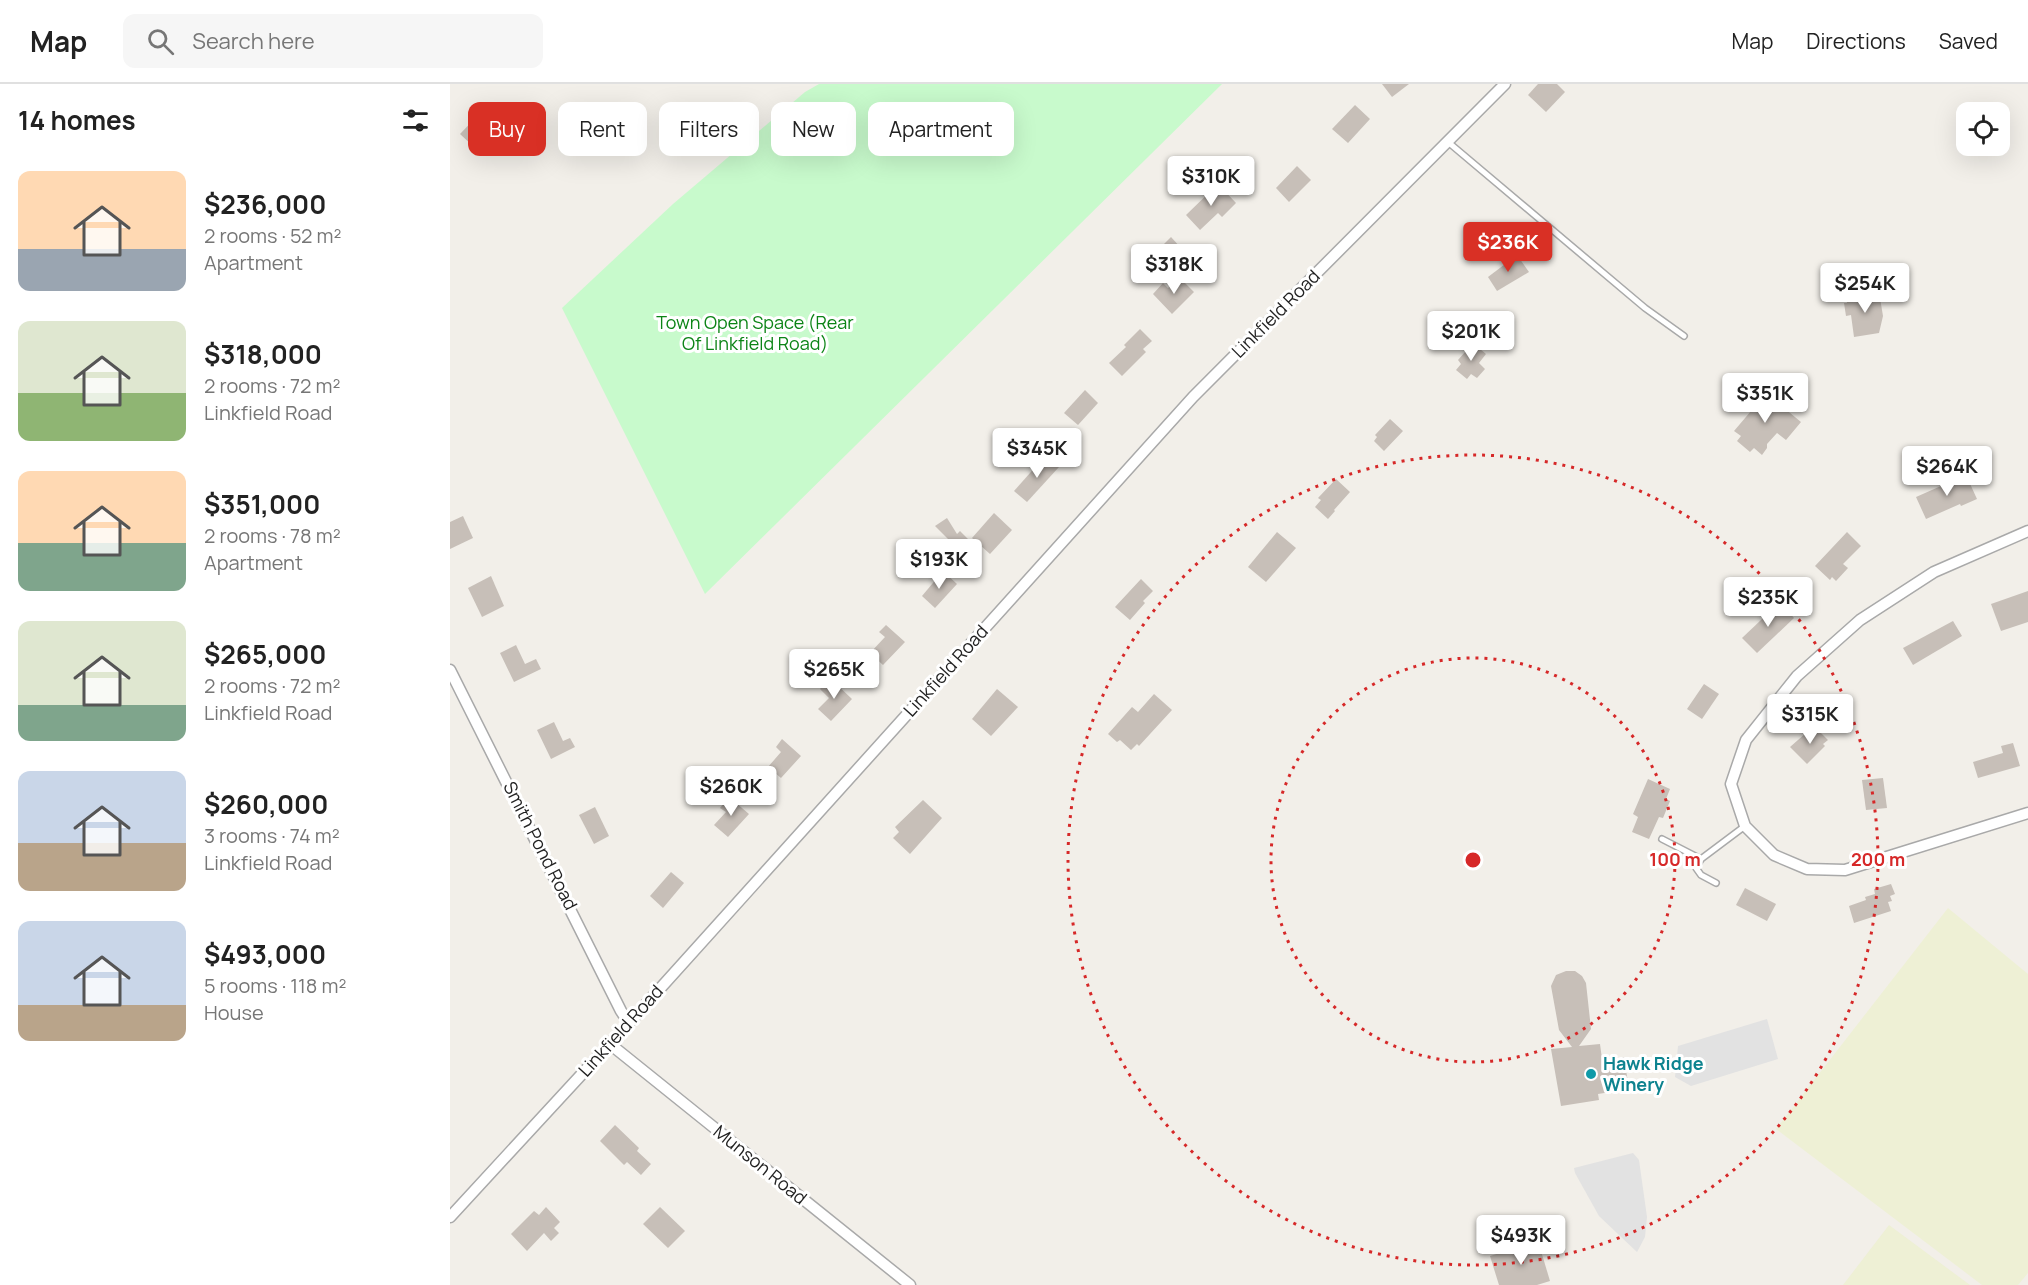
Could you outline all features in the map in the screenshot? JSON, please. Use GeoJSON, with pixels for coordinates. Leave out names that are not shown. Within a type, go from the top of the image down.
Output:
{"type":"FeatureCollection","features":[{"type":"Feature","properties":{"kind":"street","name":"Linkfield Road"},"geometry":{"type":"LineString","coordinates":[[450,1217],[610,1044],[1192,397],[1505,84]]}},
{"type":"Feature","properties":{"kind":"street"},"geometry":{"type":"LineString","coordinates":[[2028,531],[1934,572],[1860,620],[1797,675],[1746,740],[1731,784],[1744,826],[1774,855],[1806,870],[1845,870],[2028,813]]}},
{"type":"Feature","properties":{"kind":"street","name":"Smith Pond Road"},"geometry":{"type":"LineString","coordinates":[[450,670],[629,1023]]}},
{"type":"Feature","properties":{"kind":"street","name":"Munson Road"},"geometry":{"type":"LineString","coordinates":[[610,1044],[910,1285]]}},
{"type":"Feature","properties":{"kind":"lane"},"geometry":{"type":"LineString","coordinates":[[1448,142],[1645,308],[1684,336]]}},
{"type":"Feature","properties":{"kind":"lane"},"geometry":{"type":"LineString","coordinates":[[1716,883],[1701,875],[1696,867],[1701,859],[1744,826]]}},
{"type":"Feature","properties":{"kind":"lane"},"geometry":{"type":"LineString","coordinates":[[1662,839],[1701,859]]}},
{"type":"Feature","properties":{"kind":"green space","name":"Town Open Space (Rear Of Linkfield Road)"},"geometry":{"type":"Polygon","coordinates":[[[819,84],[1222,84],[705,594],[562,308],[673,204],[730,156],[759,156],[759,131],[771,121],[771,156],[856,156],[856,102],[793,102],[819,84]]]}},
{"type":"Feature","properties":{"kind":"green space"},"geometry":{"type":"Polygon","coordinates":[[[1948,908],[2028,974],[2028,1273],[2018,1285],[1982,1285],[1776,1129],[1948,908]]]}},
{"type":"Feature","properties":{"kind":"green space"},"geometry":{"type":"Polygon","coordinates":[[[1889,1225],[1970,1285],[1843,1285],[1889,1225]]]}},
{"type":"Feature","properties":{"kind":"shaded area"},"geometry":{"type":"Polygon","coordinates":[[[1767,1019],[1778,1059],[1691,1086],[1675,1077],[1678,1046],[1767,1019]]]}},
{"type":"Feature","properties":{"kind":"shaded area"},"geometry":{"type":"Polygon","coordinates":[[[1633,1153],[1639,1160],[1647,1217],[1645,1237],[1637,1252],[1599,1216],[1574,1168],[1633,1153]]]}},
{"type":"Feature","properties":{"kind":"building"},"geometry":{"type":"Polygon","coordinates":[[[1382,84],[1409,84],[1392,97],[1382,84]]]}},
{"type":"Feature","properties":{"kind":"building"},"geometry":{"type":"Polygon","coordinates":[[[1538,84],[1557,84],[1565,92],[1546,112],[1528,95],[1538,84]]]}},
{"type":"Feature","properties":{"kind":"building"},"geometry":{"type":"Polygon","coordinates":[[[1355,105],[1370,119],[1348,143],[1332,129],[1355,105]]]}},
{"type":"Feature","properties":{"kind":"building"},"geometry":{"type":"Polygon","coordinates":[[[468,126],[468,141],[460,134],[468,126]]]}},
{"type":"Feature","properties":{"kind":"building"},"geometry":{"type":"Polygon","coordinates":[[[1297,166],[1311,180],[1289,202],[1276,188],[1297,166]]]}},
{"type":"Feature","properties":{"kind":"building"},"geometry":{"type":"Polygon","coordinates":[[[1218,184],[1236,203],[1222,217],[1218,213],[1200,230],[1186,215],[1218,184]]]}},
{"type":"Feature","properties":{"kind":"building"},"geometry":{"type":"Polygon","coordinates":[[[1171,237],[1181,248],[1171,257],[1162,246],[1171,237]]]}},
{"type":"Feature","properties":{"kind":"building"},"geometry":{"type":"Polygon","coordinates":[[[1517,255],[1529,272],[1497,291],[1488,277],[1517,255]]]}},
{"type":"Feature","properties":{"kind":"building"},"geometry":{"type":"Polygon","coordinates":[[[1179,277],[1194,292],[1172,314],[1153,294],[1163,283],[1168,288],[1179,277]]]}},
{"type":"Feature","properties":{"kind":"building"},"geometry":{"type":"Polygon","coordinates":[[[1879,292],[1883,316],[1879,333],[1854,337],[1851,315],[1846,316],[1844,303],[1847,303],[1846,297],[1879,292]]]}},
{"type":"Feature","properties":{"kind":"building"},"geometry":{"type":"Polygon","coordinates":[[[1140,329],[1152,341],[1143,349],[1146,352],[1122,376],[1109,363],[1140,329]]]}},
{"type":"Feature","properties":{"kind":"building"},"geometry":{"type":"Polygon","coordinates":[[[1473,343],[1486,354],[1479,363],[1485,369],[1477,378],[1471,374],[1467,379],[1456,370],[1461,364],[1458,360],[1473,343]]]}},
{"type":"Feature","properties":{"kind":"building"},"geometry":{"type":"Polygon","coordinates":[[[1085,390],[1098,403],[1078,425],[1064,413],[1085,390]]]}},
{"type":"Feature","properties":{"kind":"building"},"geometry":{"type":"Polygon","coordinates":[[[1754,391],[1769,404],[1773,399],[1801,422],[1786,440],[1777,433],[1767,444],[1762,455],[1754,448],[1750,452],[1737,441],[1741,436],[1734,431],[1751,411],[1745,405],[1747,402],[1745,401],[1754,391]]]}},
{"type":"Feature","properties":{"kind":"building"},"geometry":{"type":"Polygon","coordinates":[[[1390,419],[1403,431],[1384,451],[1374,441],[1377,437],[1375,435],[1390,419]]]}},
{"type":"Feature","properties":{"kind":"building"},"geometry":{"type":"Polygon","coordinates":[[[1046,455],[1059,467],[1027,502],[1014,491],[1046,455]]]}},
{"type":"Feature","properties":{"kind":"building"},"geometry":{"type":"Polygon","coordinates":[[[1966,475],[1977,499],[1926,519],[1916,497],[1966,475]]]}},
{"type":"Feature","properties":{"kind":"building"},"geometry":{"type":"Polygon","coordinates":[[[1336,479],[1350,492],[1328,519],[1315,507],[1321,500],[1318,498],[1336,479]]]}},
{"type":"Feature","properties":{"kind":"building"},"geometry":{"type":"Polygon","coordinates":[[[994,513],[1012,530],[990,554],[972,538],[994,513]]]}},
{"type":"Feature","properties":{"kind":"building"},"geometry":{"type":"Polygon","coordinates":[[[463,516],[473,538],[450,549],[450,522],[463,516]]]}},
{"type":"Feature","properties":{"kind":"building"},"geometry":{"type":"Polygon","coordinates":[[[947,518],[957,534],[960,531],[971,542],[966,547],[974,559],[971,562],[935,526],[947,518]]]}},
{"type":"Feature","properties":{"kind":"building"},"geometry":{"type":"Polygon","coordinates":[[[1277,532],[1296,548],[1266,582],[1248,567],[1277,532]]]}},
{"type":"Feature","properties":{"kind":"building"},"geometry":{"type":"Polygon","coordinates":[[[1847,532],[1861,546],[1843,564],[1848,568],[1836,581],[1832,577],[1830,580],[1815,566],[1847,532]]]}},
{"type":"Feature","properties":{"kind":"building"},"geometry":{"type":"Polygon","coordinates":[[[943,571],[957,584],[935,608],[922,596],[943,571]]]}},
{"type":"Feature","properties":{"kind":"building"},"geometry":{"type":"Polygon","coordinates":[[[491,576],[504,606],[482,617],[468,588],[491,576]]]}},
{"type":"Feature","properties":{"kind":"building"},"geometry":{"type":"Polygon","coordinates":[[[1141,579],[1153,591],[1130,620],[1115,607],[1141,579]]]}},
{"type":"Feature","properties":{"kind":"building"},"geometry":{"type":"Polygon","coordinates":[[[2028,591],[2028,622],[2001,631],[1991,604],[2028,591]]]}},
{"type":"Feature","properties":{"kind":"building"},"geometry":{"type":"Polygon","coordinates":[[[1780,602],[1794,618],[1757,653],[1742,638],[1780,602]]]}},
{"type":"Feature","properties":{"kind":"building"},"geometry":{"type":"Polygon","coordinates":[[[1953,621],[1962,636],[1913,665],[1903,648],[1953,621]]]}},
{"type":"Feature","properties":{"kind":"building"},"geometry":{"type":"Polygon","coordinates":[[[886,625],[905,642],[883,665],[870,653],[885,637],[879,632],[886,625]]]}},
{"type":"Feature","properties":{"kind":"building"},"geometry":{"type":"Polygon","coordinates":[[[516,645],[525,664],[536,659],[541,669],[514,682],[500,653],[516,645]]]}},
{"type":"Feature","properties":{"kind":"building"},"geometry":{"type":"Polygon","coordinates":[[[834,682],[852,699],[831,721],[818,709],[829,698],[820,689],[825,683],[834,682]]]}},
{"type":"Feature","properties":{"kind":"building"},"geometry":{"type":"Polygon","coordinates":[[[1704,684],[1719,694],[1702,719],[1687,709],[1704,684]]]}},
{"type":"Feature","properties":{"kind":"building"},"geometry":{"type":"Polygon","coordinates":[[[997,689],[1018,707],[991,736],[972,719],[997,689]]]}},
{"type":"Feature","properties":{"kind":"building"},"geometry":{"type":"Polygon","coordinates":[[[1154,694],[1172,710],[1139,746],[1137,744],[1131,750],[1120,740],[1117,742],[1108,734],[1132,707],[1138,712],[1154,694]]]}},
{"type":"Feature","properties":{"kind":"building"},"geometry":{"type":"Polygon","coordinates":[[[554,722],[563,741],[570,738],[575,747],[551,759],[537,730],[554,722]]]}},
{"type":"Feature","properties":{"kind":"building"},"geometry":{"type":"Polygon","coordinates":[[[1814,726],[1828,740],[1807,764],[1790,747],[1814,726]]]}},
{"type":"Feature","properties":{"kind":"building"},"geometry":{"type":"Polygon","coordinates":[[[782,739],[801,756],[781,778],[768,767],[781,752],[776,747],[782,739]]]}},
{"type":"Feature","properties":{"kind":"building"},"geometry":{"type":"Polygon","coordinates":[[[2013,743],[2020,766],[1978,778],[1973,762],[2003,753],[2001,746],[2013,743]]]}},
{"type":"Feature","properties":{"kind":"building"},"geometry":{"type":"Polygon","coordinates":[[[1883,778],[1887,808],[1866,810],[1862,780],[1883,778]]]}},
{"type":"Feature","properties":{"kind":"building"},"geometry":{"type":"Polygon","coordinates":[[[1648,779],[1670,789],[1666,799],[1670,801],[1663,818],[1659,817],[1649,839],[1632,832],[1638,817],[1633,814],[1648,779]]]}},
{"type":"Feature","properties":{"kind":"building"},"geometry":{"type":"Polygon","coordinates":[[[729,797],[749,814],[728,837],[714,825],[726,812],[720,808],[729,797]]]}},
{"type":"Feature","properties":{"kind":"building"},"geometry":{"type":"Polygon","coordinates":[[[923,800],[942,818],[910,854],[893,838],[899,832],[895,827],[923,800]]]}},
{"type":"Feature","properties":{"kind":"building"},"geometry":{"type":"Polygon","coordinates":[[[595,807],[609,836],[594,844],[579,815],[595,807]]]}},
{"type":"Feature","properties":{"kind":"building"},"geometry":{"type":"Polygon","coordinates":[[[671,872],[684,883],[663,908],[650,896],[671,872]]]}},
{"type":"Feature","properties":{"kind":"building"},"geometry":{"type":"Polygon","coordinates":[[[1891,884],[1895,894],[1890,896],[1892,901],[1888,902],[1891,911],[1854,923],[1849,906],[1875,894],[1874,889],[1891,884]]]}},
{"type":"Feature","properties":{"kind":"building"},"geometry":{"type":"Polygon","coordinates":[[[1745,888],[1776,904],[1767,921],[1736,905],[1745,888]]]}},
{"type":"Feature","properties":{"kind":"building","name":"Hawk Ridge Winery"},"geometry":{"type":"Polygon","coordinates":[[[1566,971],[1575,971],[1586,983],[1591,1029],[1579,1046],[1600,1044],[1602,1059],[1624,1057],[1629,1089],[1598,1094],[1599,1100],[1561,1106],[1551,1049],[1572,1047],[1559,1030],[1551,986],[1556,975],[1566,971]]]}},
{"type":"Feature","properties":{"kind":"building"},"geometry":{"type":"Polygon","coordinates":[[[615,1125],[639,1148],[637,1151],[651,1164],[641,1175],[627,1162],[624,1165],[600,1141],[615,1125]]]}},
{"type":"Feature","properties":{"kind":"building"},"geometry":{"type":"Polygon","coordinates":[[[546,1207],[560,1222],[554,1228],[559,1233],[551,1241],[544,1233],[527,1251],[511,1234],[534,1211],[539,1215],[546,1207]]]}},
{"type":"Feature","properties":{"kind":"building"},"geometry":{"type":"Polygon","coordinates":[[[660,1207],[685,1231],[668,1248],[643,1224],[660,1207]]]}},
{"type":"Feature","properties":{"kind":"building"},"geometry":{"type":"Polygon","coordinates":[[[1538,1241],[1550,1281],[1537,1285],[1499,1285],[1490,1256],[1538,1241]]]}},
{"type":"Feature","properties":{"kind":"place","name":"Hawk Ridge Winery"},"geometry":{"type":"Point","coordinates":[1591,1074]}}]}
